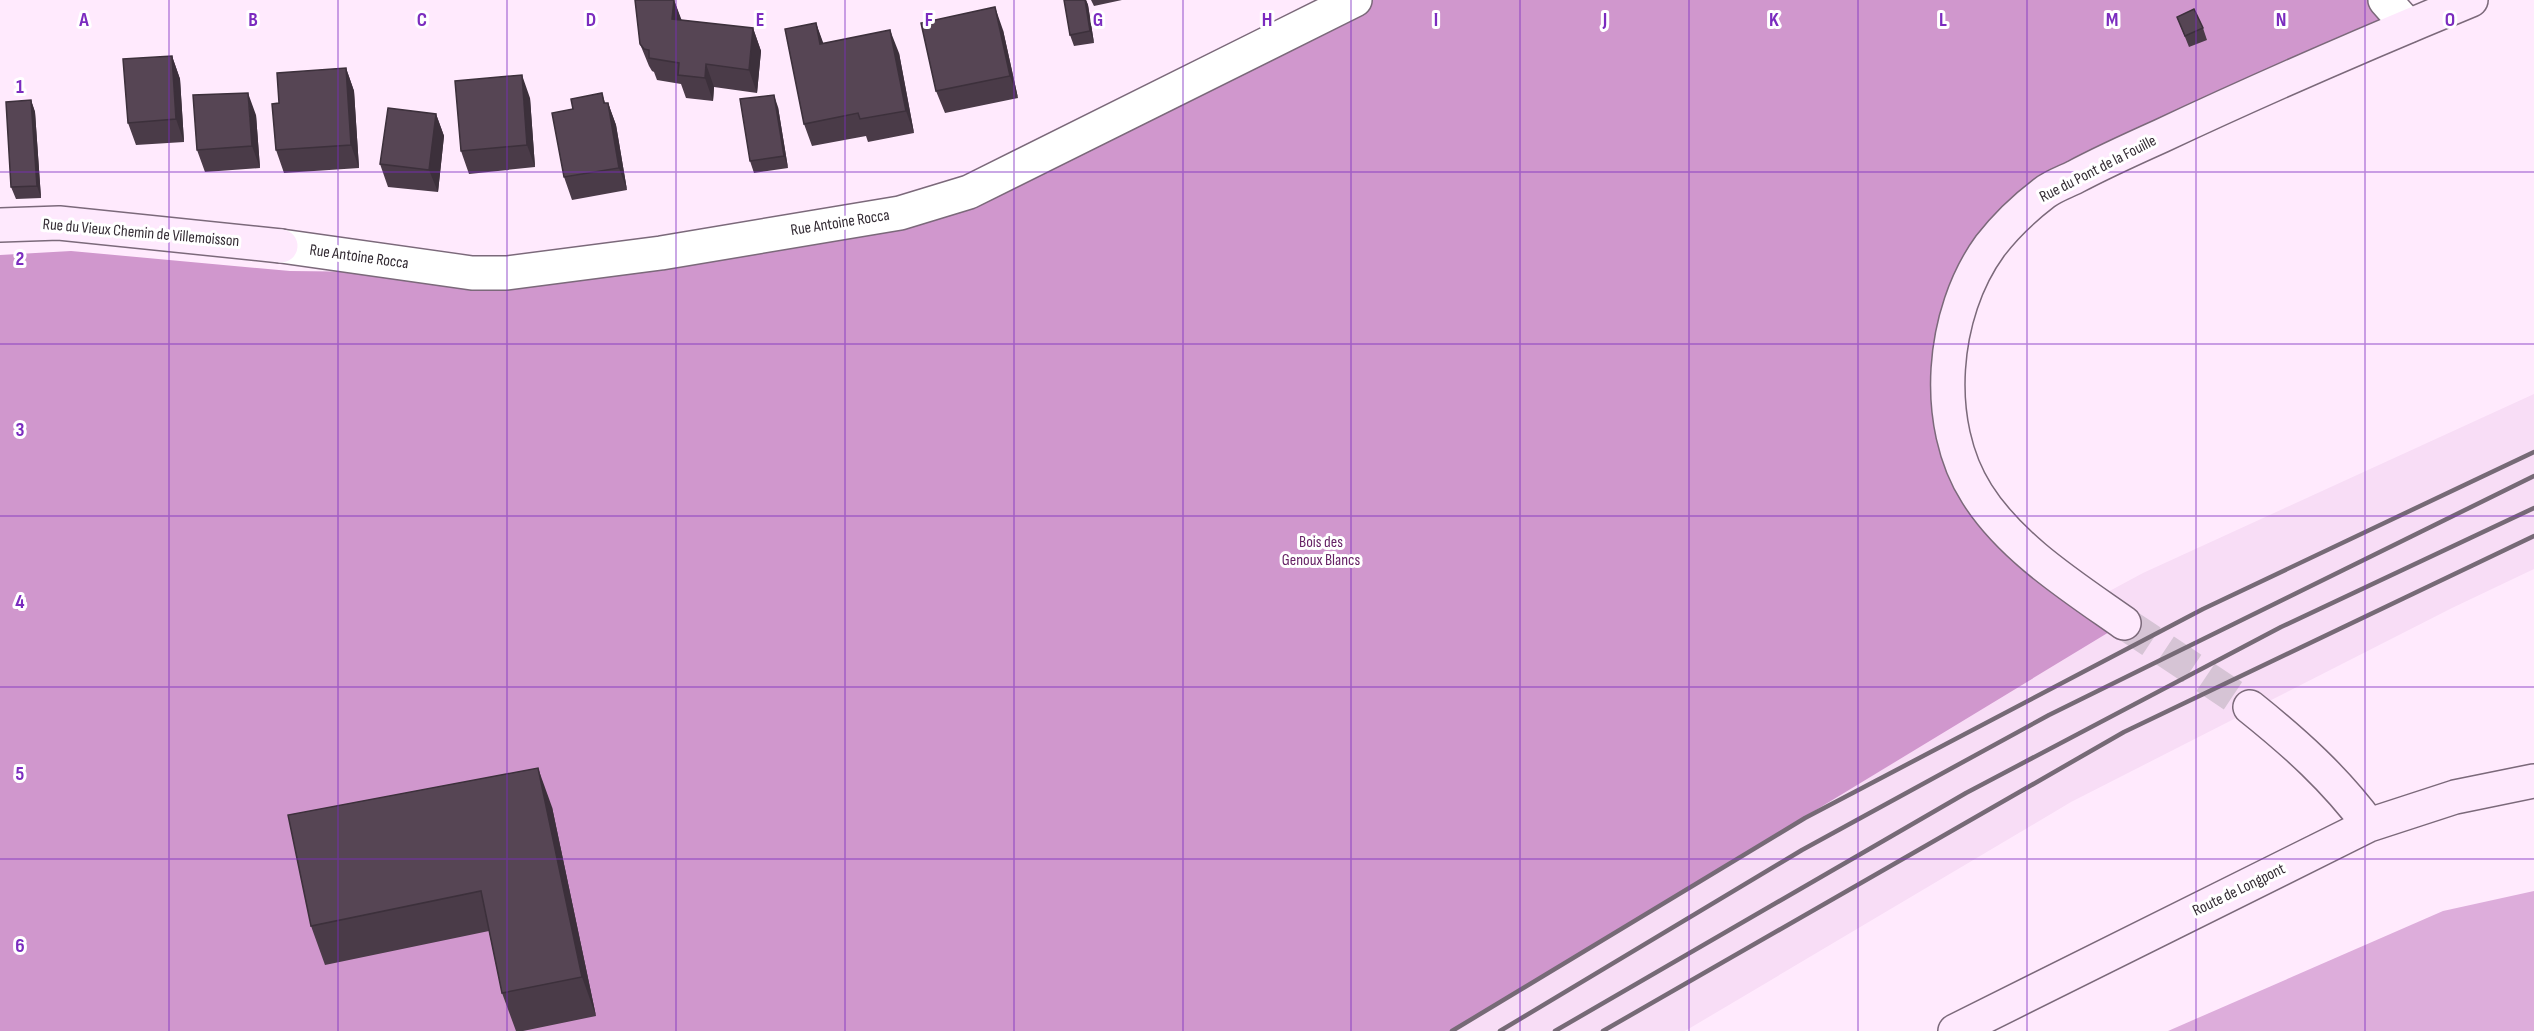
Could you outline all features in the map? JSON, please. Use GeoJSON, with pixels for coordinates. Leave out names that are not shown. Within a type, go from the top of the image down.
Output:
{"type":"FeatureCollection","features":[{"type":"Feature","properties":{"kind":"street","name":"Rue Antoine Rocca"},"geometry":{"type":"LineString","coordinates":[[281,246],[472,273],[507,273],[661,253],[900,213],[969,192],[1355,0]]}},
{"type":"Feature","properties":{"kind":"street"},"geometry":{"type":"LineString","coordinates":[[2385,0],[2408,26],[2471,0]]}},
{"type":"Feature","properties":{"kind":"street","name":"Rue du Pont de la Fouille"},"geometry":{"type":"LineString","coordinates":[[2124,623],[2021,546],[2001,526],[1977,494],[1961,463],[1952,437],[1947,391],[1950,355],[1958,316],[1970,284],[1989,248],[2015,217],[2047,191],[2199,118],[2408,26]]}},
{"type":"Feature","properties":{"kind":"street","name":"Rue du Vieux Chemin de Villemoisson"},"geometry":{"type":"LineString","coordinates":[[0,225],[59,222],[281,246]]}},
{"type":"Feature","properties":{"kind":"street"},"geometry":{"type":"LineString","coordinates":[[2250,707],[2305,752],[2347,796],[2370,825]]}},
{"type":"Feature","properties":{"kind":"street","name":"Route de Longpont"},"geometry":{"type":"LineString","coordinates":[[1955,1031],[2370,825],[2455,797],[2534,781]]}},
{"type":"Feature","properties":{"kind":"shaded area"},"geometry":{"type":"Polygon","coordinates":[[[2534,394],[2534,569],[2452,608],[2071,802],[1685,1031],[1291,1031],[2143,573],[2534,394]]]}},
{"type":"Feature","properties":{"kind":"shaded area"},"geometry":{"type":"Polygon","coordinates":[[[2534,891],[2534,1031],[2168,1031],[2443,911],[2534,891]]]}},
{"type":"Feature","properties":{"kind":"green space","name":"Bois des Genoux Blancs"},"geometry":{"type":"Polygon","coordinates":[[[1355,0],[2385,0],[2408,26],[2015,217],[1950,355],[1977,494],[2124,623],[1452,1031],[0,1031],[0,255],[71,251],[290,271],[472,273],[900,213],[1355,0]]]}},
{"type":"Feature","properties":{"kind":"building"},"geometry":{"type":"Polygon","coordinates":[[[635,0],[674,0],[672,19],[753,28],[749,70],[706,64],[705,78],[678,75],[679,63],[649,58],[649,50],[644,49],[640,44],[635,0]]]}},
{"type":"Feature","properties":{"kind":"building"},"geometry":{"type":"Polygon","coordinates":[[[1064,0],[1085,0],[1090,31],[1070,35],[1064,0]]]}},
{"type":"Feature","properties":{"kind":"building"},"geometry":{"type":"Polygon","coordinates":[[[995,7],[1010,76],[936,91],[921,23],[995,7]]]}},
{"type":"Feature","properties":{"kind":"building"},"geometry":{"type":"Polygon","coordinates":[[[2194,9],[2203,28],[2185,36],[2177,17],[2194,9]]]}},
{"type":"Feature","properties":{"kind":"building"},"geometry":{"type":"Polygon","coordinates":[[[816,23],[820,44],[890,30],[906,111],[860,119],[858,113],[804,124],[785,29],[816,23]]]}},
{"type":"Feature","properties":{"kind":"building"},"geometry":{"type":"Polygon","coordinates":[[[172,56],[176,119],[128,123],[123,59],[172,56]]]}},
{"type":"Feature","properties":{"kind":"building"},"geometry":{"type":"Polygon","coordinates":[[[346,68],[351,145],[276,150],[272,104],[279,103],[277,73],[346,68]]]}},
{"type":"Feature","properties":{"kind":"building"},"geometry":{"type":"Polygon","coordinates":[[[522,75],[527,145],[461,151],[455,81],[522,75]]]}},
{"type":"Feature","properties":{"kind":"building"},"geometry":{"type":"Polygon","coordinates":[[[248,93],[252,146],[197,150],[193,95],[248,93]]]}},
{"type":"Feature","properties":{"kind":"building"},"geometry":{"type":"Polygon","coordinates":[[[602,93],[604,103],[608,103],[619,168],[564,177],[552,113],[573,109],[571,99],[602,93]]]}},
{"type":"Feature","properties":{"kind":"building"},"geometry":{"type":"Polygon","coordinates":[[[774,95],[784,156],[750,161],[740,99],[774,95]]]}},
{"type":"Feature","properties":{"kind":"building"},"geometry":{"type":"Polygon","coordinates":[[[31,100],[37,186],[11,187],[6,102],[31,100]]]}},
{"type":"Feature","properties":{"kind":"building"},"geometry":{"type":"Polygon","coordinates":[[[388,108],[436,114],[429,170],[380,164],[388,108]]]}},
{"type":"Feature","properties":{"kind":"building"},"geometry":{"type":"Polygon","coordinates":[[[538,768],[582,977],[502,993],[481,891],[311,926],[288,815],[538,768]]]}},
{"type":"Feature","properties":{"kind":"tunnel"},"geometry":{"type":"LineString","coordinates":[[2124,623],[2250,707]]}},
{"type":"Feature","properties":{"kind":"railway"},"geometry":{"type":"LineString","coordinates":[[1452,1031],[1805,818],[2203,609],[2534,452]]}},
{"type":"Feature","properties":{"kind":"railway"},"geometry":{"type":"LineString","coordinates":[[1500,1031],[1802,850],[2049,715],[2534,476]]}},
{"type":"Feature","properties":{"kind":"railway"},"geometry":{"type":"LineString","coordinates":[[1555,1031],[1966,793],[2281,627],[2534,508]]}},
{"type":"Feature","properties":{"kind":"railway"},"geometry":{"type":"LineString","coordinates":[[1603,1031],[2124,732],[2534,536]]}}]}
